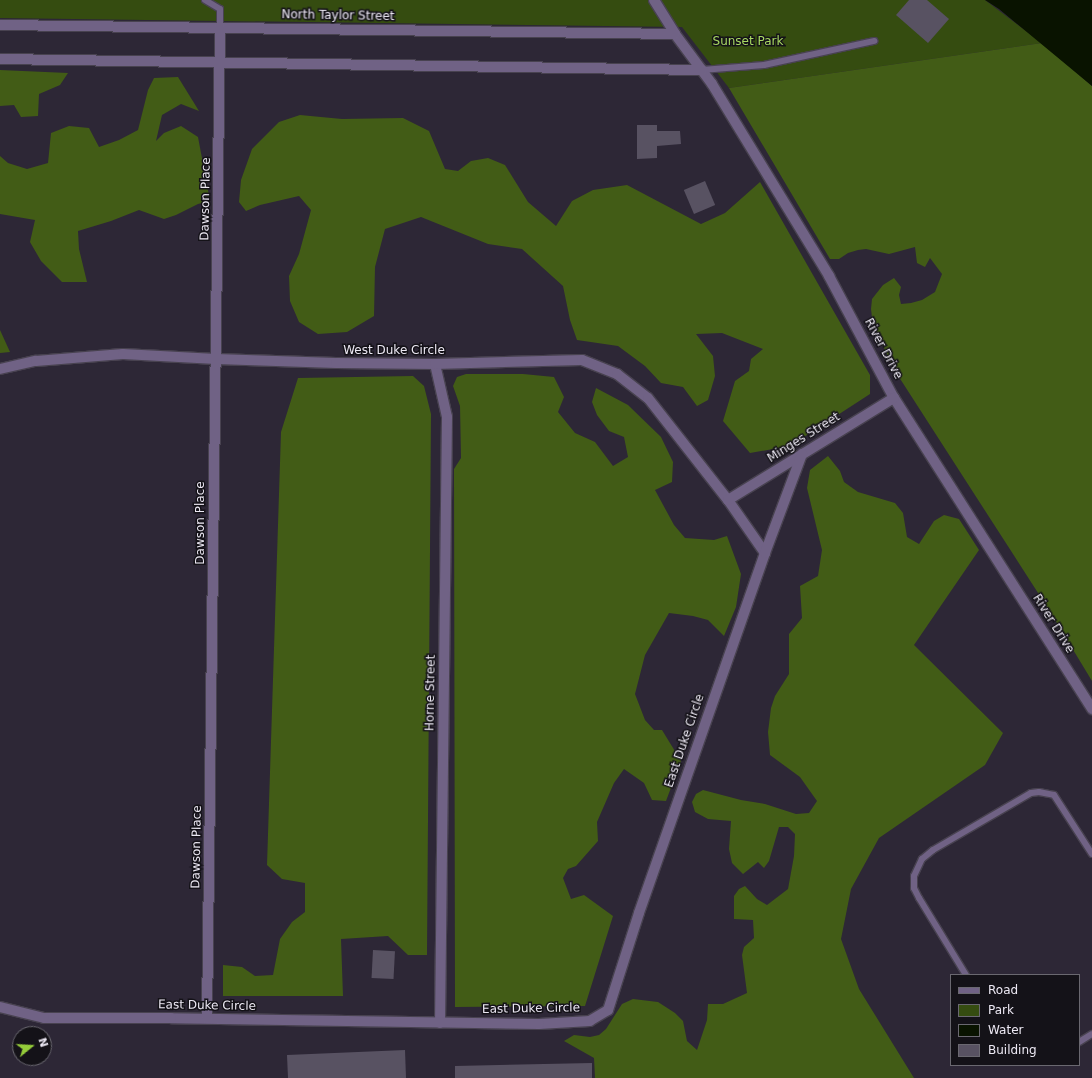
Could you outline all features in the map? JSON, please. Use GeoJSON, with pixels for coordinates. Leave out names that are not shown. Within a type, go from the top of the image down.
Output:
{"type":"FeatureCollection","features":[{"type":"Feature","properties":{"kind":"street","name":"River Drive"},"geometry":{"type":"LineString","coordinates":[[654,0],[675,34],[712,84],[828,276],[894,398],[1092,709]]}},
{"type":"Feature","properties":{"kind":"street","name":"North Taylor Street"},"geometry":{"type":"LineString","coordinates":[[0,25],[675,34]]}},
{"type":"Feature","properties":{"kind":"street","name":"Dawson Place"},"geometry":{"type":"LineString","coordinates":[[207,1018],[221,62],[220,28]]}},
{"type":"Feature","properties":{"kind":"street"},"geometry":{"type":"LineString","coordinates":[[0,59],[702,70]]}},
{"type":"Feature","properties":{"kind":"street","name":"West Duke Circle"},"geometry":{"type":"LineString","coordinates":[[0,369],[36,361],[123,354],[216,359],[435,364],[582,360],[617,374],[648,398],[728,500]]}},
{"type":"Feature","properties":{"kind":"street","name":"Horne Street"},"geometry":{"type":"LineString","coordinates":[[435,364],[447,417],[440,1023]]}},
{"type":"Feature","properties":{"kind":"street","name":"Minges Street"},"geometry":{"type":"LineString","coordinates":[[728,500],[894,398]]}},
{"type":"Feature","properties":{"kind":"street","name":"East Duke Circle"},"geometry":{"type":"LineString","coordinates":[[0,1007],[44,1018],[207,1018],[539,1024],[590,1021],[608,1010],[639,913],[765,553],[802,454]]}},
{"type":"Feature","properties":{"kind":"street"},"geometry":{"type":"LineString","coordinates":[[728,500],[765,553]]}},
{"type":"Feature","properties":{"kind":"lane"},"geometry":{"type":"LineString","coordinates":[[205,0],[220,9],[220,28]]}},
{"type":"Feature","properties":{"kind":"lane"},"geometry":{"type":"LineString","coordinates":[[702,70],[764,65],[874,41]]}},
{"type":"Feature","properties":{"kind":"lane"},"geometry":{"type":"LineString","coordinates":[[965,974],[914,888],[914,876],[922,858],[933,850],[1031,793],[1039,792],[1054,795],[1092,854]]}},
{"type":"Feature","properties":{"kind":"lane"},"geometry":{"type":"LineString","coordinates":[[1080,1041],[1092,1034]]}},
{"type":"Feature","properties":{"kind":"green space","name":"Sunset Park"},"geometry":{"type":"Polygon","coordinates":[[[0,0],[985,0],[1042,43],[729,88],[682,27],[0,18],[0,0]]]}},
{"type":"Feature","properties":{"kind":"green space"},"geometry":{"type":"Polygon","coordinates":[[[1042,43],[1092,86],[1092,681],[1049,610],[897,374],[873,326],[871,309],[872,299],[883,285],[894,278],[901,287],[899,295],[901,304],[911,303],[922,300],[935,292],[942,274],[930,258],[925,267],[917,263],[915,247],[889,254],[866,249],[858,250],[848,253],[839,259],[830,259],[729,88],[1042,43]]]}},
{"type":"Feature","properties":{"kind":"green space"},"geometry":{"type":"Polygon","coordinates":[[[0,70],[68,73],[60,85],[39,94],[38,116],[21,117],[14,105],[0,106],[0,70]]]}},
{"type":"Feature","properties":{"kind":"green space"},"geometry":{"type":"Polygon","coordinates":[[[178,77],[199,111],[181,104],[162,115],[156,141],[164,133],[181,126],[198,137],[210,201],[198,204],[164,219],[139,210],[111,221],[78,231],[79,249],[87,282],[62,282],[41,261],[30,242],[35,220],[0,214],[0,156],[8,163],[27,169],[48,163],[51,133],[69,126],[89,128],[99,147],[119,140],[138,130],[148,90],[154,78],[178,77]]]}},
{"type":"Feature","properties":{"kind":"green space"},"geometry":{"type":"Polygon","coordinates":[[[300,115],[342,119],[403,118],[429,131],[445,169],[458,171],[471,161],[488,158],[505,165],[528,202],[556,226],[572,201],[593,190],[627,185],[701,224],[725,213],[760,182],[870,375],[870,394],[790,446],[750,453],[723,421],[735,381],[749,371],[751,359],[763,349],[722,333],[696,334],[713,356],[715,376],[708,400],[697,406],[683,387],[661,383],[645,366],[618,346],[577,340],[570,320],[563,286],[522,249],[488,244],[421,217],[385,229],[375,267],[374,316],[347,332],[318,334],[299,322],[290,301],[289,276],[299,254],[311,210],[299,196],[260,205],[246,211],[239,202],[241,180],[252,149],[279,122],[300,115]]]}},
{"type":"Feature","properties":{"kind":"green space"},"geometry":{"type":"Polygon","coordinates":[[[0,330],[10,352],[0,353],[0,330]]]}},
{"type":"Feature","properties":{"kind":"green space"},"geometry":{"type":"Polygon","coordinates":[[[466,374],[523,374],[554,377],[564,397],[558,412],[575,433],[595,442],[613,466],[628,457],[624,437],[609,431],[597,415],[592,402],[596,388],[628,405],[661,437],[673,462],[672,482],[655,490],[674,525],[685,538],[714,540],[727,536],[741,574],[736,607],[724,636],[708,620],[693,616],[669,613],[645,655],[635,694],[645,720],[654,730],[662,730],[681,761],[666,801],[652,800],[644,783],[624,769],[614,783],[597,822],[598,841],[576,866],[568,869],[563,878],[571,899],[584,895],[613,916],[585,1006],[455,1007],[454,469],[461,458],[460,406],[453,386],[457,377],[466,374]]]}},
{"type":"Feature","properties":{"kind":"green space"},"geometry":{"type":"Polygon","coordinates":[[[413,376],[424,386],[431,414],[427,955],[408,955],[388,936],[341,939],[343,996],[223,996],[223,965],[242,967],[255,976],[273,975],[280,939],[292,922],[305,912],[305,883],[282,879],[267,865],[281,432],[298,378],[413,376]]]}},
{"type":"Feature","properties":{"kind":"green space"},"geometry":{"type":"Polygon","coordinates":[[[828,456],[840,471],[844,482],[858,492],[895,503],[903,513],[907,537],[919,544],[934,521],[944,515],[959,519],[979,550],[914,645],[1003,733],[985,765],[879,838],[851,889],[841,939],[859,989],[914,1078],[595,1078],[594,1058],[564,1041],[574,1035],[590,1037],[599,1035],[606,1029],[622,1004],[633,999],[658,1002],[675,1013],[683,1021],[687,1041],[697,1050],[707,1020],[708,1004],[723,1004],[747,993],[742,955],[744,947],[754,938],[753,920],[734,919],[734,896],[739,889],[745,886],[757,899],[767,905],[788,889],[794,856],[795,834],[788,827],[779,827],[769,861],[764,868],[758,862],[743,874],[732,863],[729,849],[731,821],[708,819],[695,812],[692,802],[696,794],[703,790],[741,800],[765,804],[796,814],[809,813],[817,801],[800,777],[770,755],[768,732],[771,708],[775,696],[789,674],[789,634],[802,618],[800,586],[818,576],[822,550],[807,488],[810,470],[828,456]]]}},
{"type":"Feature","properties":{"kind":"water"},"geometry":{"type":"Polygon","coordinates":[[[985,0],[1092,0],[1092,86],[999,9],[985,0]]]}},
{"type":"Feature","properties":{"kind":"building"},"geometry":{"type":"Polygon","coordinates":[[[909,0],[927,0],[949,19],[928,43],[896,15],[909,0]]]}},
{"type":"Feature","properties":{"kind":"building"},"geometry":{"type":"Polygon","coordinates":[[[637,125],[657,125],[657,131],[680,131],[681,144],[657,146],[657,158],[637,159],[637,125]]]}},
{"type":"Feature","properties":{"kind":"building"},"geometry":{"type":"Polygon","coordinates":[[[705,181],[715,205],[694,214],[684,190],[705,181]]]}},
{"type":"Feature","properties":{"kind":"building"},"geometry":{"type":"Polygon","coordinates":[[[373,950],[395,951],[394,979],[372,978],[373,950]]]}},
{"type":"Feature","properties":{"kind":"building"},"geometry":{"type":"Polygon","coordinates":[[[405,1050],[406,1078],[288,1078],[287,1055],[405,1050]]]}},
{"type":"Feature","properties":{"kind":"building"},"geometry":{"type":"Polygon","coordinates":[[[592,1063],[592,1078],[455,1078],[455,1066],[592,1063]]]}}]}
